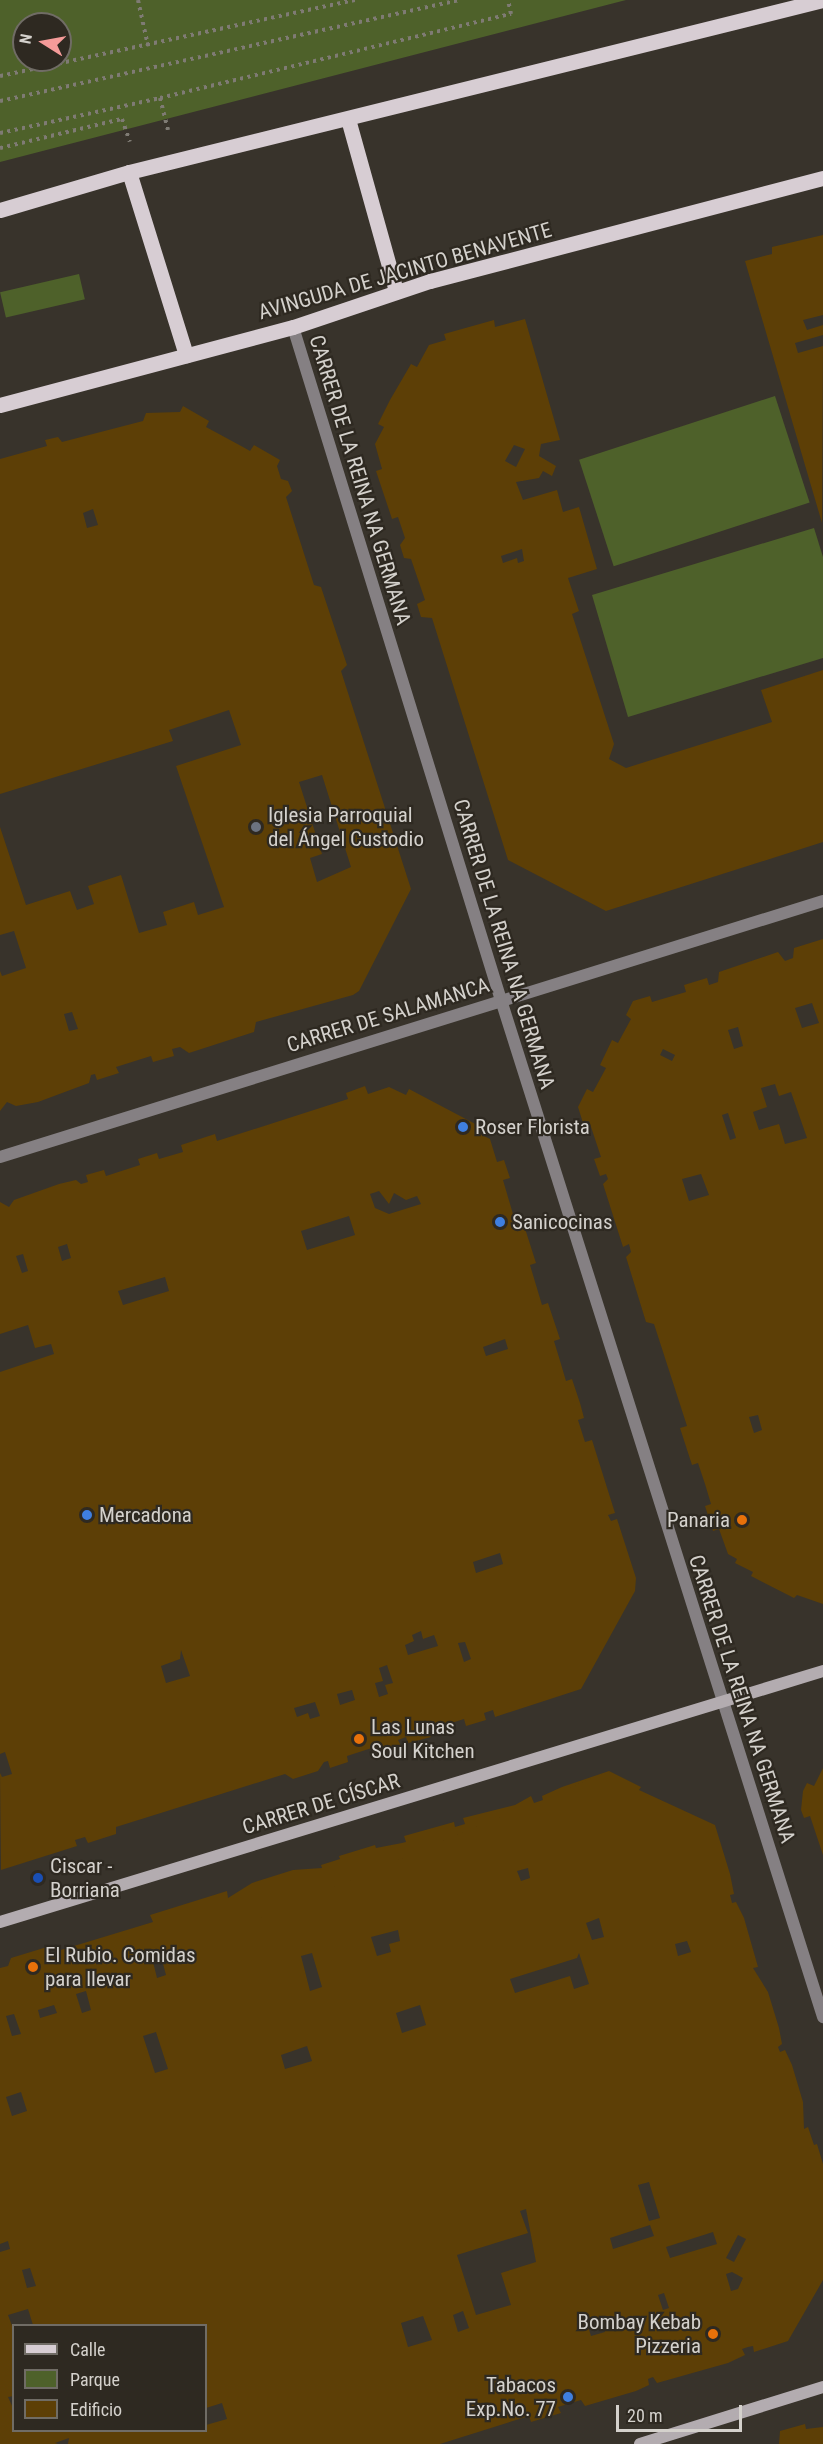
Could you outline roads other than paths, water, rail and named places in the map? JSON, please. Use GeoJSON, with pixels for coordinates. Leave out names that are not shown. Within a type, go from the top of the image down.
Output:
{"type":"FeatureCollection","features":[{"type":"Feature","properties":{"kind":"main road"},"geometry":{"type":"LineString","coordinates":[[0,210],[129,172],[823,0]]}},
{"type":"Feature","properties":{"kind":"main road"},"geometry":{"type":"LineString","coordinates":[[348,119],[396,291]]}},
{"type":"Feature","properties":{"kind":"main road"},"geometry":{"type":"LineString","coordinates":[[129,172],[186,355]]}},
{"type":"Feature","properties":{"kind":"main road","name":"AVINGUDA DE JACINTO BENAVENTE"},"geometry":{"type":"LineString","coordinates":[[0,405],[293,327],[396,291],[823,178]]}},
{"type":"Feature","properties":{"kind":"street","name":"CARRER DE LA REINA NA GERMANA"},"geometry":{"type":"LineString","coordinates":[[293,327],[501,1000],[823,2017]]}},
{"type":"Feature","properties":{"kind":"street","name":"CARRER DE SALAMANCA"},"geometry":{"type":"LineString","coordinates":[[0,1157],[823,901]]}},
{"type":"Feature","properties":{"kind":"street","name":"CARRER DE CÍSCAR"},"geometry":{"type":"LineString","coordinates":[[0,1922],[823,1671]]}},
{"type":"Feature","properties":{"kind":"street"},"geometry":{"type":"LineString","coordinates":[[640,2444],[823,2387]]}},
{"type":"Feature","properties":{"kind":"place","name":"Iglesia Parroquial del Ángel Custodio"},"geometry":{"type":"Point","coordinates":[256,827]}},
{"type":"Feature","properties":{"kind":"place","name":"Roser Florista"},"geometry":{"type":"Point","coordinates":[463,1127]}},
{"type":"Feature","properties":{"kind":"place","name":"Sanicocinas"},"geometry":{"type":"Point","coordinates":[500,1222]}},
{"type":"Feature","properties":{"kind":"place","name":"Mercadona"},"geometry":{"type":"Point","coordinates":[87,1515]}},
{"type":"Feature","properties":{"kind":"place","name":"Panaria"},"geometry":{"type":"Point","coordinates":[742,1520]}},
{"type":"Feature","properties":{"kind":"place","name":"Las Lunas Soul Kitchen"},"geometry":{"type":"Point","coordinates":[359,1739]}},
{"type":"Feature","properties":{"kind":"place","name":"Ciscar - Borriana"},"geometry":{"type":"Point","coordinates":[38,1878]}},
{"type":"Feature","properties":{"kind":"place","name":"El Rubio. Comidas para llevar"},"geometry":{"type":"Point","coordinates":[33,1967]}},
{"type":"Feature","properties":{"kind":"place","name":"Bombay Kebab Pizzeria"},"geometry":{"type":"Point","coordinates":[713,2334]}},
{"type":"Feature","properties":{"kind":"place","name":"Tabacos Exp.No. 77"},"geometry":{"type":"Point","coordinates":[568,2397]}}]}
